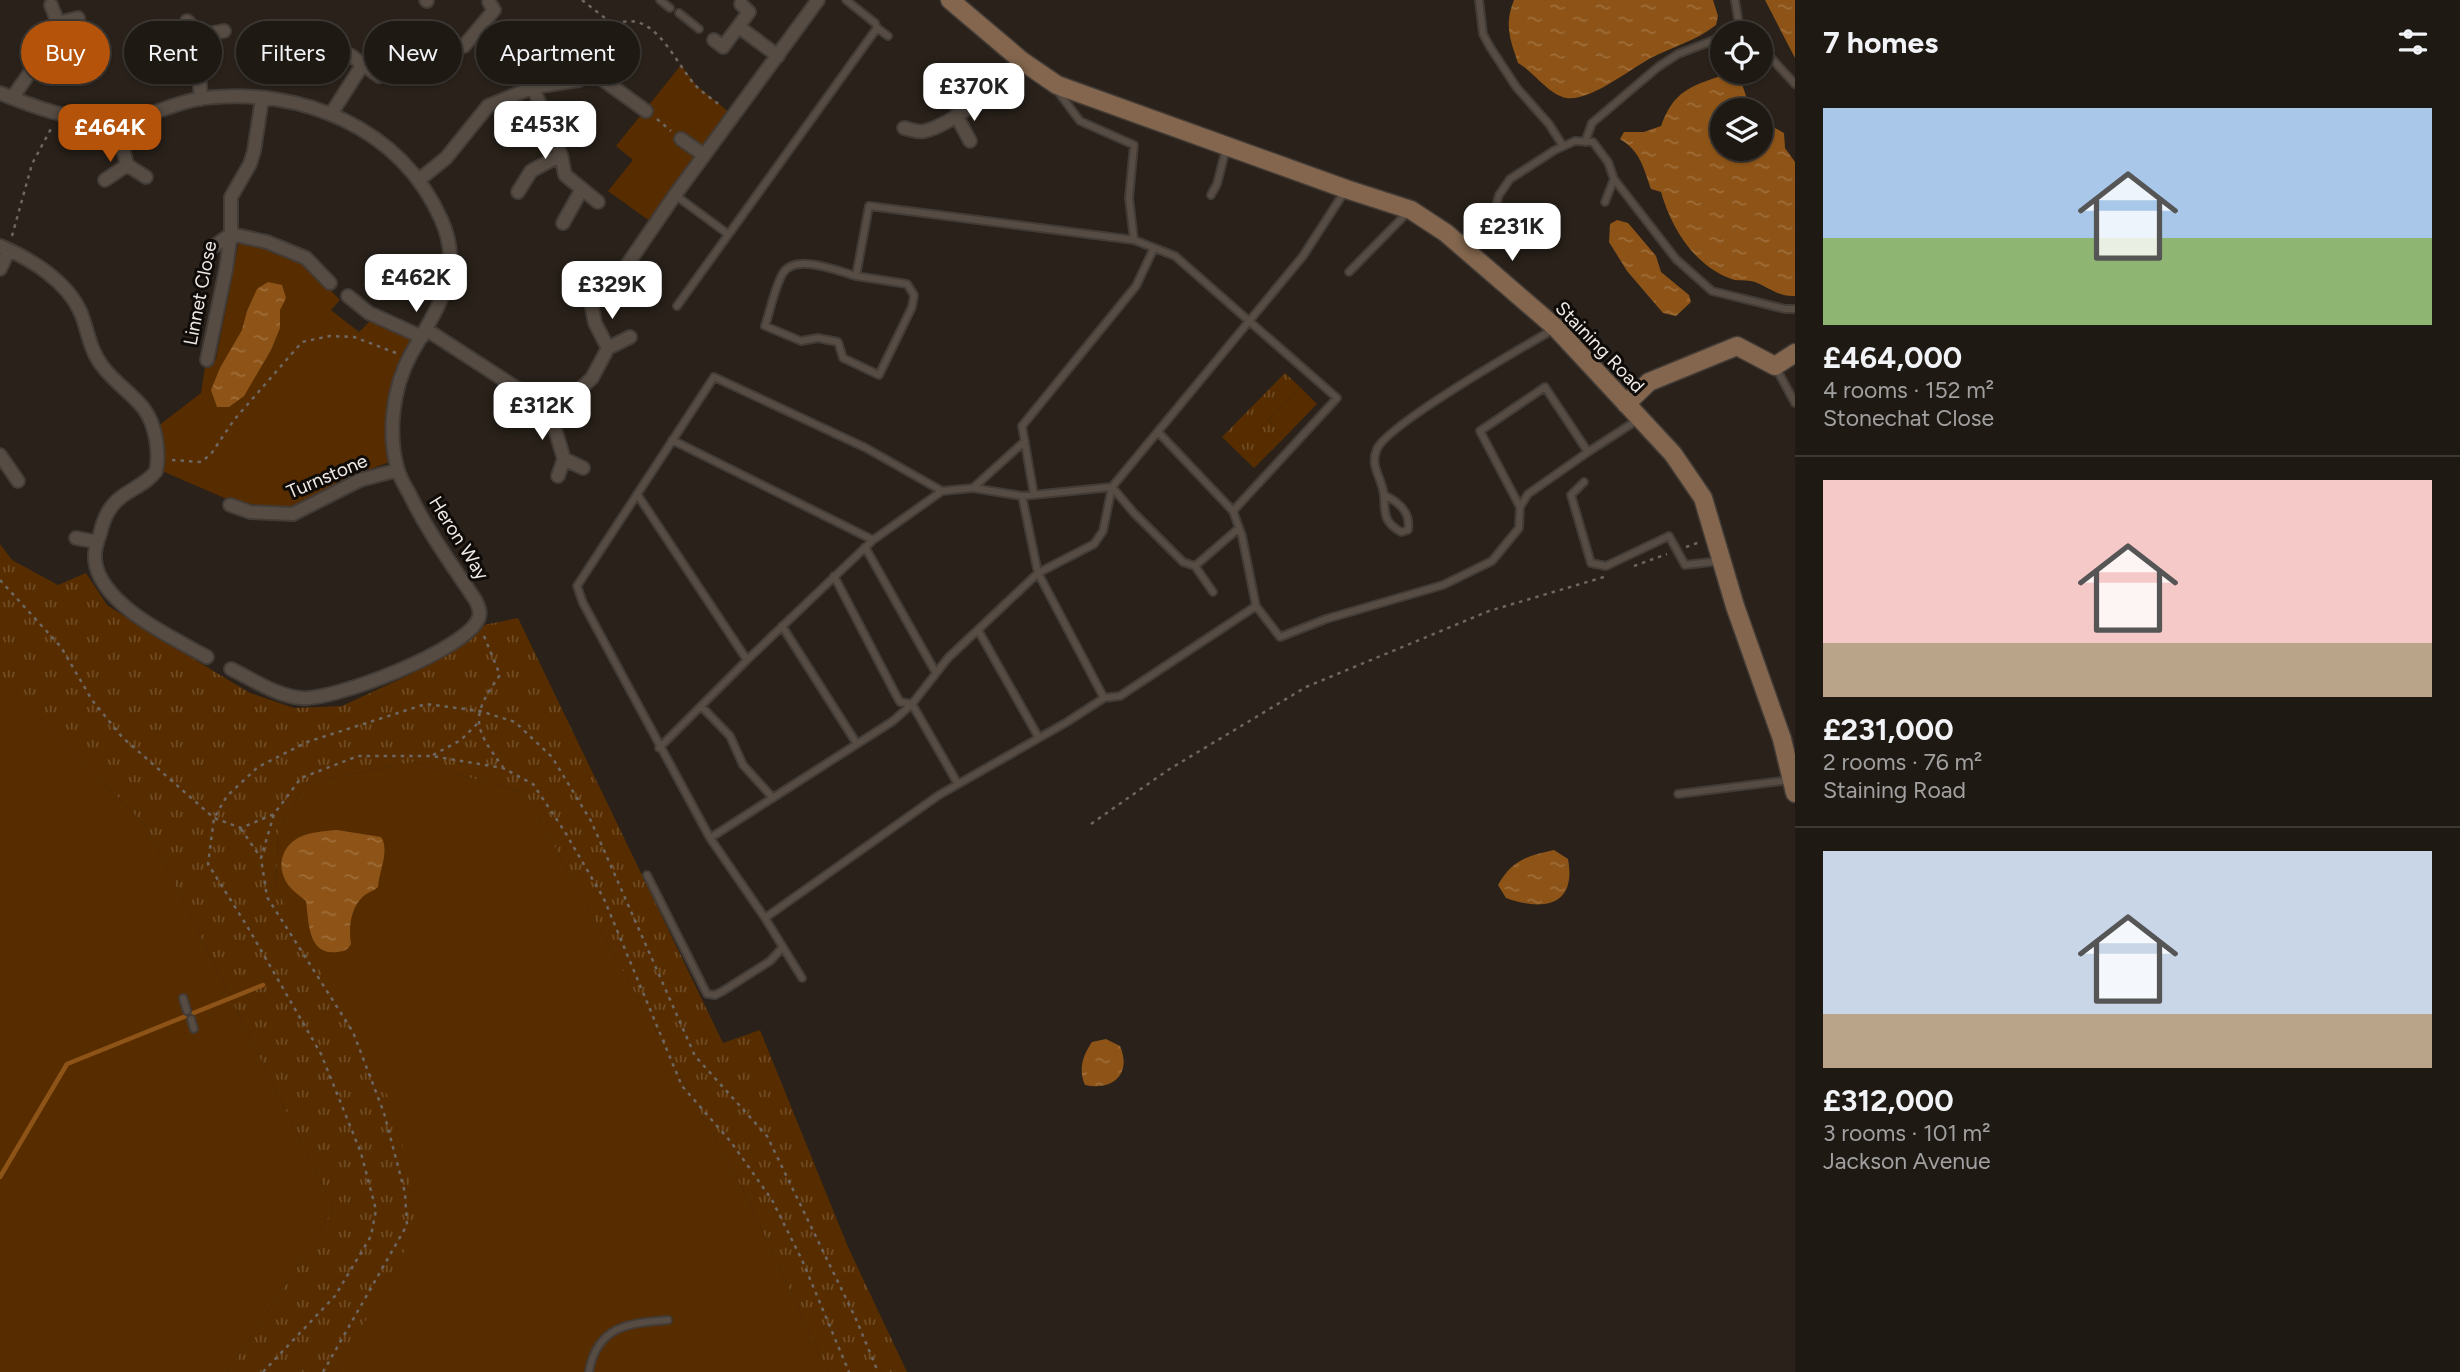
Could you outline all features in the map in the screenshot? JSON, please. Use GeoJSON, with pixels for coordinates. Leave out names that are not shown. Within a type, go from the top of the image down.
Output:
{"type":"FeatureCollection","features":[{"type":"Feature","properties":{"kind":"street"},"geometry":{"type":"LineString","coordinates":[[627,265],[818,0]]}},
{"type":"Feature","properties":{"kind":"street","name":"Staining Road"},"geometry":{"type":"LineString","coordinates":[[950,0],[1022,61],[1048,79],[1070,89],[1346,189],[1411,209],[1466,249],[1556,328],[1673,454],[1703,498],[1735,606],[1782,739],[1794,787]]}},
{"type":"Feature","properties":{"kind":"street"},"geometry":{"type":"LineString","coordinates":[[485,21],[494,10],[489,2]]}},
{"type":"Feature","properties":{"kind":"street"},"geometry":{"type":"LineString","coordinates":[[714,40],[723,47],[749,12],[741,4]]}},
{"type":"Feature","properties":{"kind":"street"},"geometry":{"type":"LineString","coordinates":[[51,5],[57,21]]}},
{"type":"Feature","properties":{"kind":"street"},"geometry":{"type":"LineString","coordinates":[[66,21],[78,18]]}},
{"type":"Feature","properties":{"kind":"street"},"geometry":{"type":"LineString","coordinates":[[738,27],[778,56]]}},
{"type":"Feature","properties":{"kind":"street"},"geometry":{"type":"LineString","coordinates":[[462,46],[476,31]]}},
{"type":"Feature","properties":{"kind":"street"},"geometry":{"type":"LineString","coordinates":[[331,114],[363,64],[350,55]]}},
{"type":"Feature","properties":{"kind":"street"},"geometry":{"type":"LineString","coordinates":[[904,128],[926,131],[956,115],[1006,80],[1022,61]]}},
{"type":"Feature","properties":{"kind":"street"},"geometry":{"type":"LineString","coordinates":[[6,95],[21,78]]}},
{"type":"Feature","properties":{"kind":"street"},"geometry":{"type":"LineString","coordinates":[[200,84],[201,99]]}},
{"type":"Feature","properties":{"kind":"street"},"geometry":{"type":"LineString","coordinates":[[533,84],[561,155],[565,175],[598,202]]}},
{"type":"Feature","properties":{"kind":"street"},"geometry":{"type":"LineString","coordinates":[[420,180],[446,158],[488,106],[534,87],[553,84]]}},
{"type":"Feature","properties":{"kind":"street"},"geometry":{"type":"LineString","coordinates":[[609,84],[646,111]]}},
{"type":"Feature","properties":{"kind":"street","name":"Heron Way"},"geometry":{"type":"LineString","coordinates":[[6,95],[58,113],[116,121],[150,115],[201,99],[226,97],[293,103],[331,114],[382,142],[420,180],[441,218],[450,244],[446,288],[425,333],[409,358],[402,377],[394,408],[394,441],[398,470],[417,510],[476,601],[480,609],[477,620]]}},
{"type":"Feature","properties":{"kind":"street","name":"Linnet Close"},"geometry":{"type":"LineString","coordinates":[[207,360],[231,234],[231,197],[250,164],[262,99]]}},
{"type":"Feature","properties":{"kind":"street"},"geometry":{"type":"LineString","coordinates":[[956,115],[970,141]]}},
{"type":"Feature","properties":{"kind":"street"},"geometry":{"type":"LineString","coordinates":[[116,121],[127,165],[146,177]]}},
{"type":"Feature","properties":{"kind":"street"},"geometry":{"type":"LineString","coordinates":[[681,139],[704,155]]}},
{"type":"Feature","properties":{"kind":"street"},"geometry":{"type":"LineString","coordinates":[[518,192],[531,171],[561,155]]}},
{"type":"Feature","properties":{"kind":"street"},"geometry":{"type":"LineString","coordinates":[[105,180],[127,165]]}},
{"type":"Feature","properties":{"kind":"street"},"geometry":{"type":"LineString","coordinates":[[563,223],[582,189]]}},
{"type":"Feature","properties":{"kind":"street","name":"Linnet Close"},"geometry":{"type":"LineString","coordinates":[[216,246],[231,234]]}},
{"type":"Feature","properties":{"kind":"street","name":"Linnet Close"},"geometry":{"type":"LineString","coordinates":[[231,234],[267,242],[306,258],[330,283]]}},
{"type":"Feature","properties":{"kind":"street"},"geometry":{"type":"LineString","coordinates":[[0,269],[4,248],[55,279],[75,302],[94,355],[102,367],[146,411],[159,460],[153,475],[112,505],[97,542],[97,569],[102,581],[118,601],[143,620],[207,657]]}},
{"type":"Feature","properties":{"kind":"street"},"geometry":{"type":"LineString","coordinates":[[348,296],[369,313],[425,333],[549,409],[564,459],[558,476]]}},
{"type":"Feature","properties":{"kind":"street"},"geometry":{"type":"LineString","coordinates":[[592,303],[595,323],[608,348]]}},
{"type":"Feature","properties":{"kind":"street"},"geometry":{"type":"LineString","coordinates":[[549,409],[573,396],[592,378],[608,348],[630,337]]}},
{"type":"Feature","properties":{"kind":"street"},"geometry":{"type":"LineString","coordinates":[[1626,404],[1649,382],[1737,346],[1775,366],[1795,353]]}},
{"type":"Feature","properties":{"kind":"street"},"geometry":{"type":"LineString","coordinates":[[0,455],[19,481]]}},
{"type":"Feature","properties":{"kind":"street"},"geometry":{"type":"LineString","coordinates":[[564,459],[583,468]]}},
{"type":"Feature","properties":{"kind":"street","name":"Turnstone"},"geometry":{"type":"LineString","coordinates":[[230,505],[250,512],[293,514],[360,480],[398,470]]}},
{"type":"Feature","properties":{"kind":"street"},"geometry":{"type":"LineString","coordinates":[[76,538],[97,542]]}},
{"type":"Feature","properties":{"kind":"street"},"geometry":{"type":"LineString","coordinates":[[231,668],[285,694],[299,698],[315,698],[395,672],[427,657],[471,629],[477,620]]}},
{"type":"Feature","properties":{"kind":"lane"},"geometry":{"type":"LineString","coordinates":[[660,0],[670,8]]}},
{"type":"Feature","properties":{"kind":"lane"},"geometry":{"type":"LineString","coordinates":[[846,0],[888,36]]}},
{"type":"Feature","properties":{"kind":"lane"},"geometry":{"type":"LineString","coordinates":[[1479,0],[1483,34],[1490,47],[1517,88],[1549,124],[1563,146]]}},
{"type":"Feature","properties":{"kind":"lane"},"geometry":{"type":"LineString","coordinates":[[1735,0],[1737,21]]}},
{"type":"Feature","properties":{"kind":"lane"},"geometry":{"type":"LineString","coordinates":[[679,13],[699,29]]}},
{"type":"Feature","properties":{"kind":"lane"},"geometry":{"type":"LineString","coordinates":[[677,306],[877,28]]}},
{"type":"Feature","properties":{"kind":"lane"},"geometry":{"type":"LineString","coordinates":[[1585,142],[1591,123],[1658,67],[1678,54],[1710,42]]}},
{"type":"Feature","properties":{"kind":"lane"},"geometry":{"type":"LineString","coordinates":[[1773,60],[1795,84]]}},
{"type":"Feature","properties":{"kind":"lane"},"geometry":{"type":"LineString","coordinates":[[1048,79],[1080,121],[1134,145],[1129,198],[1134,240]]}},
{"type":"Feature","properties":{"kind":"lane"},"geometry":{"type":"LineString","coordinates":[[1466,249],[1482,230],[1510,179],[1563,146],[1575,141],[1593,142],[1608,162],[1614,179],[1676,258],[1712,291],[1785,309],[1795,309]]}},
{"type":"Feature","properties":{"kind":"lane"},"geometry":{"type":"LineString","coordinates":[[1211,195],[1217,184],[1227,144]]}},
{"type":"Feature","properties":{"kind":"lane"},"geometry":{"type":"LineString","coordinates":[[1605,202],[1614,179]]}},
{"type":"Feature","properties":{"kind":"lane"},"geometry":{"type":"LineString","coordinates":[[710,838],[893,721],[912,704],[948,657],[1038,573],[1094,544],[1103,531],[1112,487],[1303,256],[1346,189]]}},
{"type":"Feature","properties":{"kind":"lane"},"geometry":{"type":"LineString","coordinates":[[675,195],[728,234]]}},
{"type":"Feature","properties":{"kind":"lane"},"geometry":{"type":"LineString","coordinates":[[856,276],[869,206],[1134,240],[1175,256],[1337,398],[1233,510]]}},
{"type":"Feature","properties":{"kind":"lane"},"geometry":{"type":"LineString","coordinates":[[1349,272],[1411,209]]}},
{"type":"Feature","properties":{"kind":"lane"},"geometry":{"type":"LineString","coordinates":[[1034,495],[1022,426],[1136,286],[1154,248]]}},
{"type":"Feature","properties":{"kind":"lane"},"geometry":{"type":"LineString","coordinates":[[811,264],[856,276],[898,281],[907,284],[914,295],[912,307],[879,374],[843,358],[838,342],[818,338],[801,341],[765,326],[783,272],[794,265],[811,264]]}},
{"type":"Feature","properties":{"kind":"lane"},"geometry":{"type":"LineString","coordinates":[[1384,495],[1395,501],[1406,513],[1408,530],[1401,531],[1393,527],[1384,514],[1384,495],[1374,467],[1377,450],[1384,439],[1402,424],[1501,360],[1556,328]]}},
{"type":"Feature","properties":{"kind":"lane"},"geometry":{"type":"LineString","coordinates":[[1775,366],[1795,403]]}},
{"type":"Feature","properties":{"kind":"lane"},"geometry":{"type":"LineString","coordinates":[[802,978],[710,838],[659,748],[583,603],[577,586],[714,377],[866,448],[942,491]]}},
{"type":"Feature","properties":{"kind":"lane"},"geometry":{"type":"LineString","coordinates":[[1520,507],[1480,432],[1545,387],[1588,452]]}},
{"type":"Feature","properties":{"kind":"lane"},"geometry":{"type":"LineString","coordinates":[[1158,432],[1233,510],[1255,607],[1280,637],[1326,619],[1443,585],[1492,561],[1519,528],[1520,507],[1528,494],[1640,419]]}},
{"type":"Feature","properties":{"kind":"lane"},"geometry":{"type":"LineString","coordinates":[[672,440],[873,540]]}},
{"type":"Feature","properties":{"kind":"lane"},"geometry":{"type":"LineString","coordinates":[[973,488],[1025,441]]}},
{"type":"Feature","properties":{"kind":"lane"},"geometry":{"type":"LineString","coordinates":[[1584,482],[1572,495],[1591,563],[1606,566],[1669,536],[1685,565],[1722,561]]}},
{"type":"Feature","properties":{"kind":"lane"},"geometry":{"type":"LineString","coordinates":[[659,748],[865,547],[942,491],[973,488],[1022,496],[1112,487]]}},
{"type":"Feature","properties":{"kind":"lane"},"geometry":{"type":"LineString","coordinates":[[1112,487],[1183,562],[1195,566],[1213,592]]}},
{"type":"Feature","properties":{"kind":"lane"},"geometry":{"type":"LineString","coordinates":[[638,494],[747,660]]}},
{"type":"Feature","properties":{"kind":"lane"},"geometry":{"type":"LineString","coordinates":[[1022,496],[1038,573],[1104,698]]}},
{"type":"Feature","properties":{"kind":"lane"},"geometry":{"type":"LineString","coordinates":[[1195,566],[1239,528]]}},
{"type":"Feature","properties":{"kind":"lane"},"geometry":{"type":"LineString","coordinates":[[865,547],[936,673]]}},
{"type":"Feature","properties":{"kind":"lane"},"geometry":{"type":"LineString","coordinates":[[834,576],[900,702],[912,704]]}},
{"type":"Feature","properties":{"kind":"lane"},"geometry":{"type":"LineString","coordinates":[[765,918],[958,784],[1104,698],[1120,696],[1255,607]]}},
{"type":"Feature","properties":{"kind":"lane"},"geometry":{"type":"LineString","coordinates":[[782,626],[858,744]]}},
{"type":"Feature","properties":{"kind":"lane"},"geometry":{"type":"LineString","coordinates":[[978,629],[1039,738]]}},
{"type":"Feature","properties":{"kind":"lane"},"geometry":{"type":"LineString","coordinates":[[912,704],[958,784]]}},
{"type":"Feature","properties":{"kind":"lane"},"geometry":{"type":"LineString","coordinates":[[701,706],[730,736],[743,765],[774,798]]}},
{"type":"Feature","properties":{"kind":"lane"},"geometry":{"type":"LineString","coordinates":[[1678,794],[1794,787]]}},
{"type":"Feature","properties":{"kind":"lane"},"geometry":{"type":"LineString","coordinates":[[647,875],[707,994],[715,995],[723,991],[770,961],[783,947]]}},
{"type":"Feature","properties":{"kind":"lane"},"geometry":{"type":"LineString","coordinates":[[183,998],[187,1011]]}},
{"type":"Feature","properties":{"kind":"lane"},"geometry":{"type":"LineString","coordinates":[[191,1019],[194,1029]]}},
{"type":"Feature","properties":{"kind":"lane"},"geometry":{"type":"LineString","coordinates":[[589,1372],[597,1345],[614,1330],[637,1323],[668,1320]]}},
{"type":"Feature","properties":{"kind":"path"},"geometry":{"type":"LineString","coordinates":[[582,0],[608,21]]}},
{"type":"Feature","properties":{"kind":"path"},"geometry":{"type":"LineString","coordinates":[[640,23],[661,38],[697,87],[733,115]]}},
{"type":"Feature","properties":{"kind":"path"},"geometry":{"type":"LineString","coordinates":[[646,111],[681,139]]}},
{"type":"Feature","properties":{"kind":"path"},"geometry":{"type":"LineString","coordinates":[[4,248],[32,164],[51,133],[58,113]]}},
{"type":"Feature","properties":{"kind":"path"},"geometry":{"type":"LineString","coordinates":[[159,460],[201,462],[211,454],[234,420],[302,342],[330,336],[354,337],[409,358]]}},
{"type":"Feature","properties":{"kind":"path"},"geometry":{"type":"LineString","coordinates":[[1630,568],[1716,536]]}},
{"type":"Feature","properties":{"kind":"path"},"geometry":{"type":"LineString","coordinates":[[1091,824],[1168,770],[1306,687],[1489,611],[1607,576]]}},
{"type":"Feature","properties":{"kind":"path"},"geometry":{"type":"LineString","coordinates":[[0,580],[61,647],[87,692],[110,724],[174,785],[214,818],[241,828],[261,858],[267,897],[353,1032],[384,1113],[405,1192],[407,1225],[324,1372]]}},
{"type":"Feature","properties":{"kind":"path"},"geometry":{"type":"LineString","coordinates":[[477,620],[500,675],[486,695],[478,723],[484,742],[503,768]]}},
{"type":"Feature","properties":{"kind":"path"},"geometry":{"type":"LineString","coordinates":[[263,1372],[335,1296],[371,1236],[376,1210],[360,1153],[321,1055],[208,864],[214,818],[227,796],[258,767],[307,742],[426,704],[480,711],[515,722],[552,757],[602,845],[695,1056],[767,1136],[856,1318],[878,1372]]}},
{"type":"Feature","properties":{"kind":"path"},"geometry":{"type":"LineString","coordinates":[[432,755],[461,740],[478,723]]}},
{"type":"Feature","properties":{"kind":"path"},"geometry":{"type":"LineString","coordinates":[[261,858],[274,814],[301,778],[358,755],[432,755],[503,768],[533,784],[604,899],[682,1086],[731,1142],[772,1200],[802,1260],[849,1372]]}},
{"type":"Feature","properties":{"kind":"path"},"geometry":{"type":"LineString","coordinates":[[241,828],[274,814]]}},
{"type":"Feature","properties":{"kind":"green space"},"geometry":{"type":"Polygon","coordinates":[[[681,65],[696,85],[730,113],[651,222],[608,191],[633,160],[616,146],[681,65]]]}},
{"type":"Feature","properties":{"kind":"green space"},"geometry":{"type":"Polygon","coordinates":[[[239,241],[268,245],[301,260],[340,300],[331,310],[359,332],[370,321],[416,341],[407,357],[392,461],[349,477],[285,510],[229,500],[162,471],[158,426],[201,393],[205,367],[216,359],[239,241]]]}},
{"type":"Feature","properties":{"kind":"green space"},"geometry":{"type":"Polygon","coordinates":[[[1285,373],[1300,387],[1268,420],[1285,437],[1254,468],[1222,437],[1285,373]]]}},
{"type":"Feature","properties":{"kind":"green space"},"geometry":{"type":"Polygon","coordinates":[[[1300,387],[1317,404],[1285,437],[1268,420],[1300,387]]]}},
{"type":"Feature","properties":{"kind":"green space"},"geometry":{"type":"Polygon","coordinates":[[[0,544],[12,560],[58,585],[86,573],[107,605],[250,693],[294,708],[342,706],[411,674],[479,626],[518,618],[723,1043],[760,1030],[848,1247],[907,1372],[828,1372],[744,1191],[525,793],[413,762],[306,783],[278,831],[276,889],[395,1109],[419,1225],[337,1372],[228,1372],[334,1209],[147,827],[0,676],[0,544]]]}},
{"type":"Feature","properties":{"kind":"green space"},"geometry":{"type":"Polygon","coordinates":[[[0,676],[147,827],[334,1209],[228,1372],[0,1372],[0,676]]]}},
{"type":"Feature","properties":{"kind":"green space"},"geometry":{"type":"Polygon","coordinates":[[[413,762],[525,793],[744,1191],[828,1372],[337,1372],[419,1224],[276,890],[278,831],[306,783],[413,762]]]}},
{"type":"Feature","properties":{"kind":"water"},"geometry":{"type":"Polygon","coordinates":[[[1514,0],[1713,0],[1718,16],[1717,21],[1710,21],[1710,29],[1700,35],[1649,59],[1597,90],[1575,98],[1566,98],[1553,92],[1518,63],[1509,25],[1514,0]]]}},
{"type":"Feature","properties":{"kind":"water"},"geometry":{"type":"Polygon","coordinates":[[[1765,0],[1795,0],[1795,58],[1765,0]]]}},
{"type":"Feature","properties":{"kind":"water"},"geometry":{"type":"Polygon","coordinates":[[[1710,80],[1710,84],[1742,84],[1747,98],[1710,98],[1710,161],[1773,161],[1773,127],[1784,133],[1785,148],[1795,162],[1795,296],[1779,294],[1752,281],[1732,279],[1705,264],[1677,231],[1661,192],[1651,189],[1633,149],[1620,139],[1624,132],[1644,132],[1661,126],[1677,98],[1710,80]]]}},
{"type":"Feature","properties":{"kind":"water"},"geometry":{"type":"Polygon","coordinates":[[[1617,220],[1628,223],[1656,256],[1661,272],[1689,295],[1691,302],[1676,316],[1663,313],[1627,271],[1609,242],[1610,224],[1617,220]]]}},
{"type":"Feature","properties":{"kind":"water"},"geometry":{"type":"Polygon","coordinates":[[[268,282],[282,285],[286,298],[280,310],[280,328],[271,350],[244,396],[229,407],[217,407],[211,390],[220,368],[242,330],[257,289],[268,282]]]}},
{"type":"Feature","properties":{"kind":"water"},"geometry":{"type":"Polygon","coordinates":[[[337,830],[381,837],[384,855],[378,887],[362,897],[354,909],[350,930],[351,944],[343,951],[327,952],[315,943],[309,927],[306,901],[287,883],[281,862],[285,850],[296,839],[311,833],[337,830]]]}},
{"type":"Feature","properties":{"kind":"water"},"geometry":{"type":"Polygon","coordinates":[[[1554,850],[1568,859],[1569,875],[1562,896],[1544,904],[1506,898],[1498,885],[1509,870],[1521,860],[1554,850]]]}},
{"type":"Feature","properties":{"kind":"water"},"geometry":{"type":"Polygon","coordinates":[[[1106,1039],[1120,1046],[1124,1065],[1122,1072],[1112,1083],[1085,1085],[1082,1062],[1086,1052],[1092,1042],[1106,1039]]]}},
{"type":"Feature","properties":{"kind":"waterway"},"geometry":{"type":"LineString","coordinates":[[0,1177],[67,1064],[263,985]]}}]}
